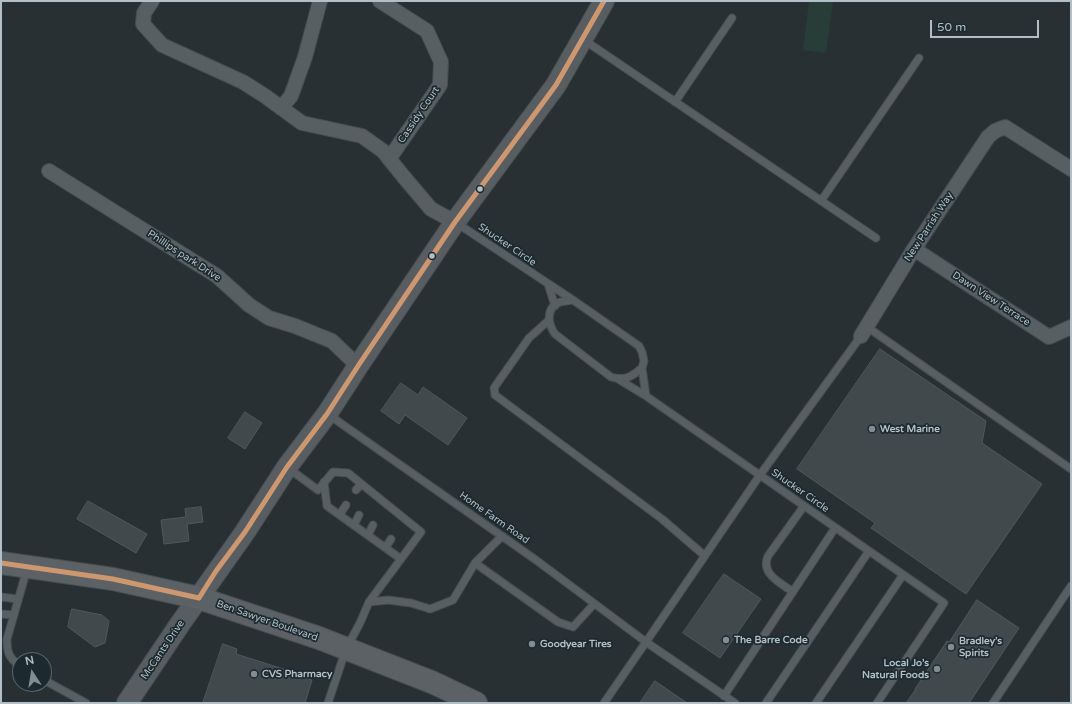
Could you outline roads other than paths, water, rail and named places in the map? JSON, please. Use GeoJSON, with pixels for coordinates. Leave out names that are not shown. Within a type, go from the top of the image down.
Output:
{"type":"FeatureCollection","features":[{"type":"Feature","properties":{"kind":"main road","name":"McCants Drive"},"geometry":{"type":"LineString","coordinates":[[128,703],[216,571],[245,532],[287,467],[327,414],[455,222],[556,84],[604,1]]}},
{"type":"Feature","properties":{"kind":"main road","name":"Ben Sawyer Boulevard"},"geometry":{"type":"LineString","coordinates":[[1,563],[113,579],[199,598],[346,649],[434,683],[476,703]]}},
{"type":"Feature","properties":{"kind":"street"},"geometry":{"type":"LineString","coordinates":[[152,1],[144,13],[143,24],[162,44],[243,82],[302,123],[362,136],[383,151],[431,209],[455,222]]}},
{"type":"Feature","properties":{"kind":"street"},"geometry":{"type":"LineString","coordinates":[[281,108],[291,96],[305,57],[320,1]]}},
{"type":"Feature","properties":{"kind":"street","name":"Cassidy Court"},"geometry":{"type":"LineString","coordinates":[[380,1],[427,32],[441,62],[440,85],[389,158]]}},
{"type":"Feature","properties":{"kind":"street","name":"New Parrish Way"},"geometry":{"type":"LineString","coordinates":[[864,331],[914,248],[988,137],[995,130],[1005,127],[1071,169]]}},
{"type":"Feature","properties":{"kind":"street","name":"Phillips park Drive"},"geometry":{"type":"LineString","coordinates":[[49,171],[217,276],[249,305],[269,318],[295,326],[332,341],[358,366]]}},
{"type":"Feature","properties":{"kind":"street","name":"Dawn View Terrace"},"geometry":{"type":"LineString","coordinates":[[914,248],[1049,337],[1071,327]]}},
{"type":"Feature","properties":{"kind":"lane"},"geometry":{"type":"LineString","coordinates":[[675,102],[732,18]]}},
{"type":"Feature","properties":{"kind":"lane"},"geometry":{"type":"LineString","coordinates":[[582,39],[876,238]]}},
{"type":"Feature","properties":{"kind":"lane"},"geometry":{"type":"LineString","coordinates":[[821,201],[919,58]]}},
{"type":"Feature","properties":{"kind":"lane","name":"Shucker Circle"},"geometry":{"type":"LineString","coordinates":[[455,222],[573,300],[639,346],[644,361],[642,368],[646,396]]}},
{"type":"Feature","properties":{"kind":"lane"},"geometry":{"type":"LineString","coordinates":[[548,284],[555,306]]}},
{"type":"Feature","properties":{"kind":"lane"},"geometry":{"type":"LineString","coordinates":[[573,300],[560,302],[555,306],[551,311],[549,320],[529,338],[494,388],[494,396],[662,520],[705,556]]}},
{"type":"Feature","properties":{"kind":"lane","name":"Shucker Circle"},"geometry":{"type":"LineString","coordinates":[[549,320],[550,328],[555,334],[612,377],[646,396],[944,603],[877,703]]}},
{"type":"Feature","properties":{"kind":"lane"},"geometry":{"type":"LineString","coordinates":[[604,703],[760,475],[864,331],[1071,469]]}},
{"type":"Feature","properties":{"kind":"lane"},"geometry":{"type":"LineString","coordinates":[[618,379],[626,379],[642,368]]}},
{"type":"Feature","properties":{"kind":"lane","name":"Home Farm Road"},"geometry":{"type":"LineString","coordinates":[[327,414],[536,560],[646,642],[735,703]]}},
{"type":"Feature","properties":{"kind":"lane"},"geometry":{"type":"LineString","coordinates":[[287,467],[318,490],[333,472],[348,473],[371,497],[403,522],[421,532],[369,602],[346,649],[328,703]]}},
{"type":"Feature","properties":{"kind":"lane"},"geometry":{"type":"LineString","coordinates":[[324,482],[327,506],[401,559]]}},
{"type":"Feature","properties":{"kind":"lane"},"geometry":{"type":"LineString","coordinates":[[356,490],[360,484]]}},
{"type":"Feature","properties":{"kind":"lane"},"geometry":{"type":"LineString","coordinates":[[340,514],[346,504]]}},
{"type":"Feature","properties":{"kind":"lane"},"geometry":{"type":"LineString","coordinates":[[793,592],[770,575],[766,561],[804,506]]}},
{"type":"Feature","properties":{"kind":"lane"},"geometry":{"type":"LineString","coordinates":[[354,525],[359,515]]}},
{"type":"Feature","properties":{"kind":"lane"},"geometry":{"type":"LineString","coordinates":[[368,535],[373,525]]}},
{"type":"Feature","properties":{"kind":"lane"},"geometry":{"type":"LineString","coordinates":[[724,696],[835,528]]}},
{"type":"Feature","properties":{"kind":"lane"},"geometry":{"type":"LineString","coordinates":[[369,602],[388,600],[430,608],[453,600],[475,563],[502,536]]}},
{"type":"Feature","properties":{"kind":"lane"},"geometry":{"type":"LineString","coordinates":[[386,548],[391,539]]}},
{"type":"Feature","properties":{"kind":"lane"},"geometry":{"type":"LineString","coordinates":[[766,703],[869,551]]}},
{"type":"Feature","properties":{"kind":"lane"},"geometry":{"type":"LineString","coordinates":[[475,563],[558,622],[573,627],[594,604]]}},
{"type":"Feature","properties":{"kind":"lane"},"geometry":{"type":"LineString","coordinates":[[12,658],[7,652],[7,639],[27,567]]}},
{"type":"Feature","properties":{"kind":"lane"},"geometry":{"type":"LineString","coordinates":[[816,703],[903,575]]}},
{"type":"Feature","properties":{"kind":"lane"},"geometry":{"type":"LineString","coordinates":[[993,703],[1071,586]]}},
{"type":"Feature","properties":{"kind":"lane"},"geometry":{"type":"LineString","coordinates":[[1,597],[18,599]]}},
{"type":"Feature","properties":{"kind":"lane"},"geometry":{"type":"LineString","coordinates":[[1,614],[14,615]]}},
{"type":"Feature","properties":{"kind":"lane"},"geometry":{"type":"LineString","coordinates":[[1,631],[9,632]]}},
{"type":"Feature","properties":{"kind":"lane"},"geometry":{"type":"LineString","coordinates":[[52,684],[86,703]]}},
{"type":"Feature","properties":{"kind":"place","name":"West Marine"},"geometry":{"type":"Point","coordinates":[872,429]}},
{"type":"Feature","properties":{"kind":"place","name":"The Barre Code"},"geometry":{"type":"Point","coordinates":[726,640]}},
{"type":"Feature","properties":{"kind":"place","name":"Goodyear Tires"},"geometry":{"type":"Point","coordinates":[532,644]}},
{"type":"Feature","properties":{"kind":"place","name":"Bradley’s Spirits"},"geometry":{"type":"Point","coordinates":[951,647]}},
{"type":"Feature","properties":{"kind":"place","name":"Local Jo’s Natural Foods"},"geometry":{"type":"Point","coordinates":[937,669]}},
{"type":"Feature","properties":{"kind":"place","name":"CVS Pharmacy"},"geometry":{"type":"Point","coordinates":[254,674]}}]}
